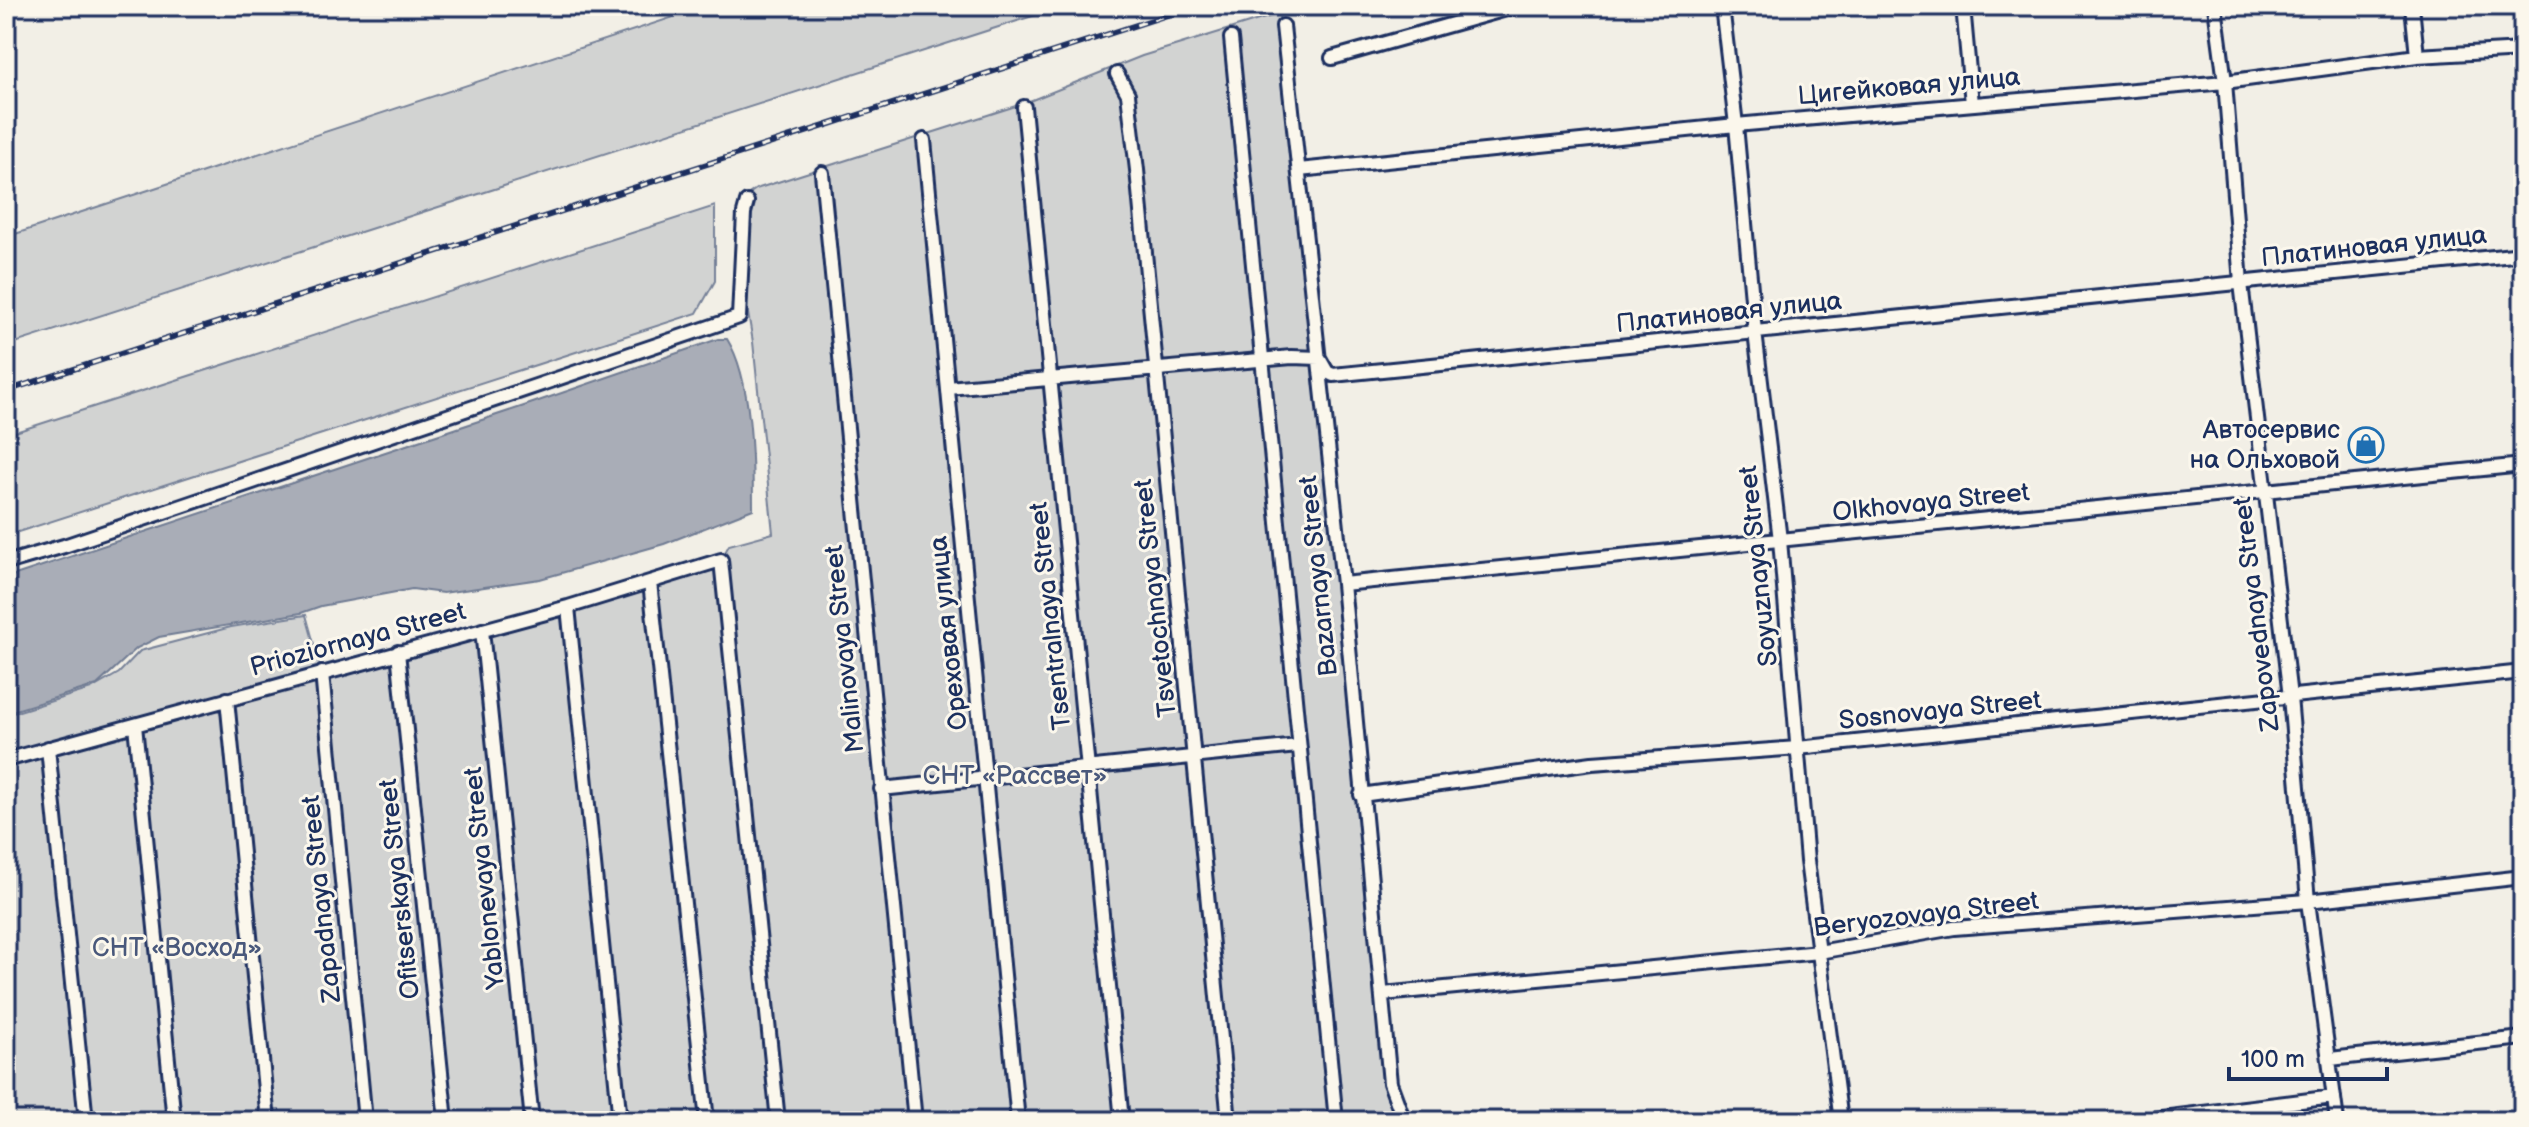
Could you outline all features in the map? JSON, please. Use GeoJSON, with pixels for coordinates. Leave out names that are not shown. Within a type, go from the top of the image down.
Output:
{"type":"FeatureCollection","features":[{"type":"Feature","properties":{"kind":"street"},"geometry":{"type":"LineString","coordinates":[[1332,58],[1517,6]]}},
{"type":"Feature","properties":{"kind":"street","name":"Soyuznaya Street"},"geometry":{"type":"LineString","coordinates":[[1722,6],[1780,540],[1807,861],[1841,1121]]}},
{"type":"Feature","properties":{"kind":"street"},"geometry":{"type":"LineString","coordinates":[[1963,6],[1972,104]]}},
{"type":"Feature","properties":{"kind":"street","name":"Zapovednaya Street"},"geometry":{"type":"LineString","coordinates":[[2215,6],[2225,82],[2241,283],[2290,697],[2308,901],[2337,1121]]}},
{"type":"Feature","properties":{"kind":"street"},"geometry":{"type":"LineString","coordinates":[[2412,6],[2417,56]]}},
{"type":"Feature","properties":{"kind":"street","name":"Bazarnaya Street"},"geometry":{"type":"LineString","coordinates":[[1283,26],[1343,584],[1390,1083],[1404,1121]]}},
{"type":"Feature","properties":{"kind":"street"},"geometry":{"type":"LineString","coordinates":[[1231,38],[1336,1121]]}},
{"type":"Feature","properties":{"kind":"street","name":"Цигейковая улица"},"geometry":{"type":"LineString","coordinates":[[1299,170],[1736,125],[2225,82],[2417,56],[2523,50]]}},
{"type":"Feature","properties":{"kind":"street","name":"Tsvetochnaya Street"},"geometry":{"type":"LineString","coordinates":[[1117,74],[1128,94],[1229,1121]]}},
{"type":"Feature","properties":{"kind":"street","name":"Tsentralnaya Street"},"geometry":{"type":"LineString","coordinates":[[1024,107],[1122,1121]]}},
{"type":"Feature","properties":{"kind":"street","name":"Ореховая улица"},"geometry":{"type":"LineString","coordinates":[[924,140],[1018,1121]]}},
{"type":"Feature","properties":{"kind":"street","name":"Malinovaya Street"},"geometry":{"type":"LineString","coordinates":[[822,173],[915,1121]]}},
{"type":"Feature","properties":{"kind":"street"},"geometry":{"type":"LineString","coordinates":[[6,563],[739,317],[747,202]]}},
{"type":"Feature","properties":{"kind":"street","name":"Платиновая улица"},"geometry":{"type":"LineString","coordinates":[[948,388],[1261,359],[1319,358],[1327,372],[1333,375],[2523,254]]}},
{"type":"Feature","properties":{"kind":"street","name":"Olkhovaya Street"},"geometry":{"type":"LineString","coordinates":[[1343,584],[2523,465]]}},
{"type":"Feature","properties":{"kind":"street","name":"Prioziornaya Street"},"geometry":{"type":"LineString","coordinates":[[6,760],[568,607],[721,560],[778,1121]]}},
{"type":"Feature","properties":{"kind":"street"},"geometry":{"type":"LineString","coordinates":[[650,582],[707,1121]]}},
{"type":"Feature","properties":{"kind":"street"},"geometry":{"type":"LineString","coordinates":[[568,607],[620,1121]]}},
{"type":"Feature","properties":{"kind":"street","name":"Yablonevaya Street"},"geometry":{"type":"LineString","coordinates":[[482,630],[532,1121]]}},
{"type":"Feature","properties":{"kind":"street","name":"Ofitserskaya Street"},"geometry":{"type":"LineString","coordinates":[[398,652],[446,1121]]}},
{"type":"Feature","properties":{"kind":"street","name":"Sosnovaya Street"},"geometry":{"type":"LineString","coordinates":[[1361,795],[1592,763],[1798,748],[2523,672]]}},
{"type":"Feature","properties":{"kind":"street","name":"Zapadnaya Street"},"geometry":{"type":"LineString","coordinates":[[322,673],[365,1121]]}},
{"type":"Feature","properties":{"kind":"street"},"geometry":{"type":"LineString","coordinates":[[227,699],[268,1121]]}},
{"type":"Feature","properties":{"kind":"street"},"geometry":{"type":"LineString","coordinates":[[135,725],[174,1121]]}},
{"type":"Feature","properties":{"kind":"street"},"geometry":{"type":"LineString","coordinates":[[881,789],[1298,746]]}},
{"type":"Feature","properties":{"kind":"street"},"geometry":{"type":"LineString","coordinates":[[48,748],[86,1121]]}},
{"type":"Feature","properties":{"kind":"street","name":"Beryozovaya Street"},"geometry":{"type":"LineString","coordinates":[[1383,994],[1819,952],[1954,928],[2308,901],[2523,877]]}},
{"type":"Feature","properties":{"kind":"street"},"geometry":{"type":"LineString","coordinates":[[2330,1059],[2523,1038]]}},
{"type":"Feature","properties":{"kind":"street"},"geometry":{"type":"LineString","coordinates":[[2137,1121],[2334,1097]]}},
{"type":"Feature","properties":{"kind":"green space"},"geometry":{"type":"Polygon","coordinates":[[[707,6],[1064,6],[6,346],[6,237],[707,6]]]}},
{"type":"Feature","properties":{"kind":"green space","name":"СНТ «Рассвет»"},"geometry":{"type":"Polygon","coordinates":[[[1278,14],[1283,26],[1390,1083],[1404,1121],[6,1121],[6,715],[91,689],[119,673],[140,651],[231,627],[306,615],[322,673],[721,560],[729,545],[773,533],[753,342],[744,290],[746,196],[756,189],[1022,104],[1142,56],[1278,14]]]}},
{"type":"Feature","properties":{"kind":"green space"},"geometry":{"type":"Polygon","coordinates":[[[715,206],[715,281],[697,313],[6,536],[6,435],[715,206]]]}},
{"type":"Feature","properties":{"kind":"shaded area"},"geometry":{"type":"Polygon","coordinates":[[[718,339],[727,339],[742,375],[751,445],[753,509],[664,544],[540,579],[443,593],[412,589],[321,606],[301,613],[159,637],[137,648],[97,685],[6,713],[6,578],[718,339]]]}},
{"type":"Feature","properties":{"kind":"railway"},"geometry":{"type":"LineString","coordinates":[[6,391],[1195,6]]}},
{"type":"Feature","properties":{"kind":"place","name":"Автосервис на Ольховой"},"geometry":{"type":"Point","coordinates":[2366,445]}},
{"type":"Feature","properties":{"kind":"park label","name":"СНТ «Восход»"},"geometry":{"type":"Point","coordinates":[177,948]}}]}
